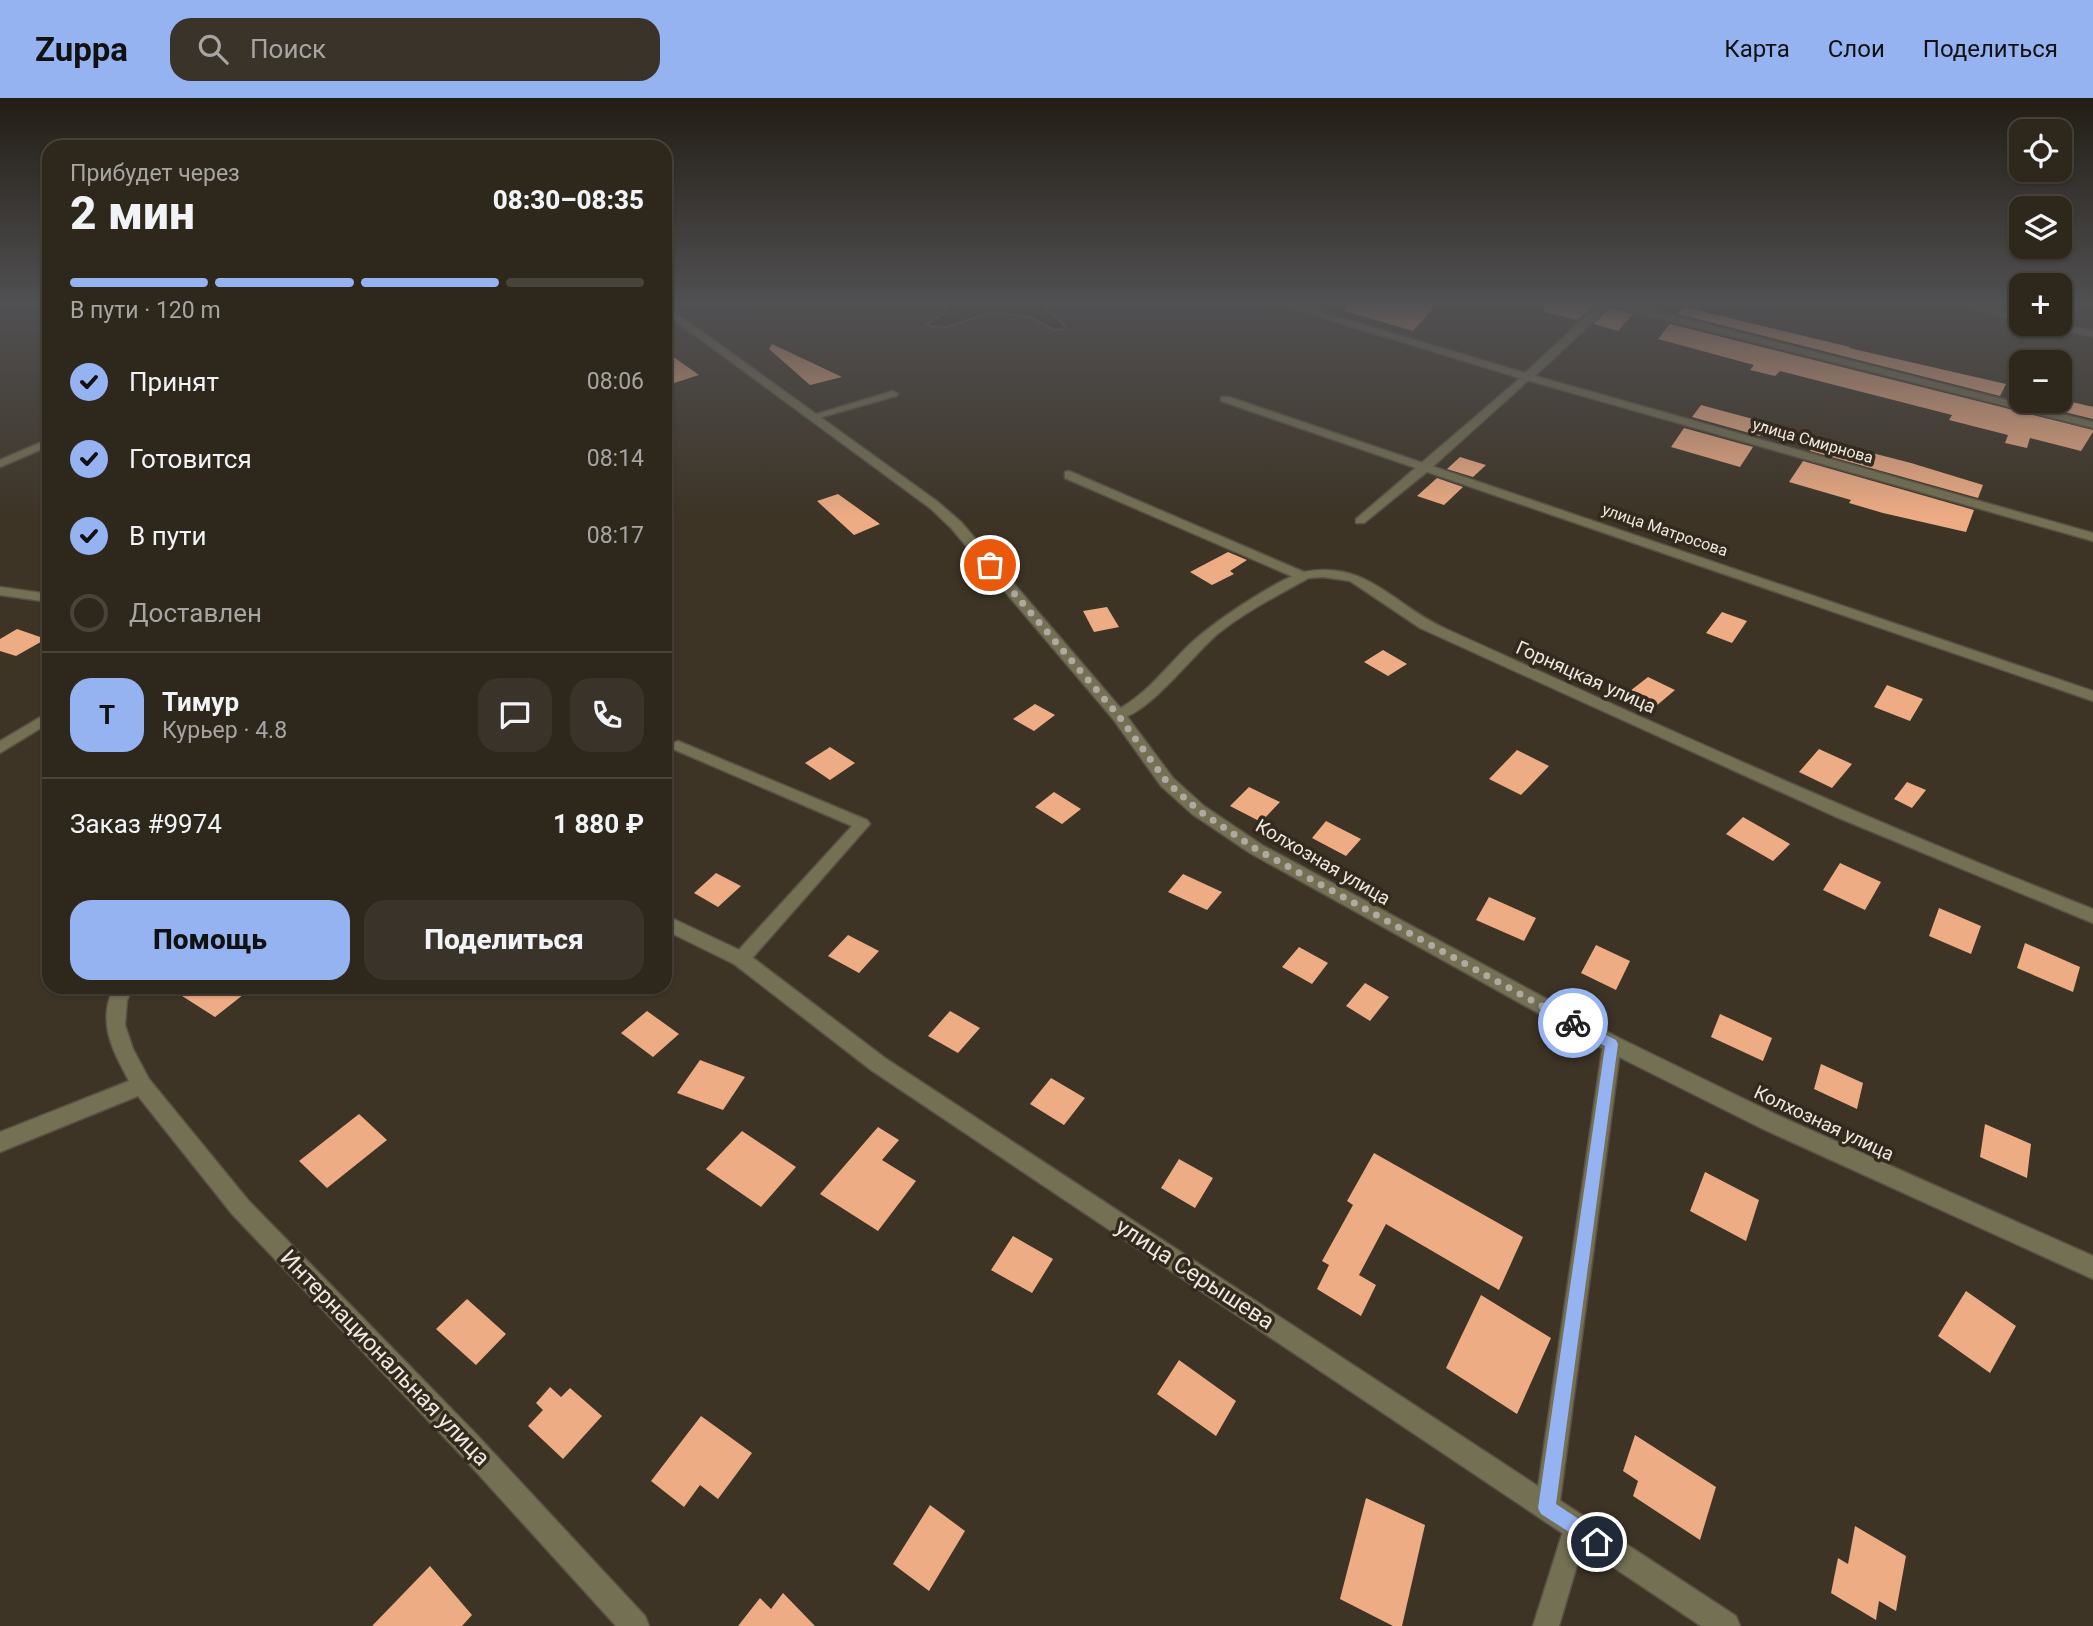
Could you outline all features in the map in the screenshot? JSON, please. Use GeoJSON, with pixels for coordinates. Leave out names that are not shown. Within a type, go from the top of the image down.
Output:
{"type":"FeatureCollection","features":[{"type":"Feature","properties":{"kind":"street","name":"Колхозная улица"},"geometry":{"type":"LineString","coordinates":[[756,375],[815,416],[934,505],[956,525],[1118,715],[1167,782],[1198,810],[1256,849],[1612,1044],[1770,1122],[2093,1268]]}},
{"type":"Feature","properties":{"kind":"street","name":"улица Смирнова"},"geometry":{"type":"LineString","coordinates":[[1521,375],[2093,537]]}},
{"type":"Feature","properties":{"kind":"street"},"geometry":{"type":"LineString","coordinates":[[1896,375],[2093,425]]}},
{"type":"Feature","properties":{"kind":"street","name":"улица Матросова"},"geometry":{"type":"LineString","coordinates":[[1226,399],[2093,696]]}},
{"type":"Feature","properties":{"kind":"street","name":"Горняцкая улица"},"geometry":{"type":"LineString","coordinates":[[1069,475],[1303,576],[1332,572],[1361,579],[1425,625],[1852,819],[2093,916]]}},
{"type":"Feature","properties":{"kind":"street","name":"улица Серышева"},"geometry":{"type":"LineString","coordinates":[[672,925],[741,959],[878,1064],[1726,1626]]}},
{"type":"Feature","properties":{"kind":"street","name":"Интернациональная улица"},"geometry":{"type":"LineString","coordinates":[[122,994],[113,1018],[116,1037],[142,1085],[240,1207],[469,1445],[635,1626]]}},
{"type":"Feature","properties":{"kind":"street"},"geometry":{"type":"LineString","coordinates":[[0,1142],[142,1085]]}},
{"type":"Feature","properties":{"kind":"lane"},"geometry":{"type":"LineString","coordinates":[[1360,522],[1428,467],[1475,421],[1527,377]]}},
{"type":"Feature","properties":{"kind":"lane"},"geometry":{"type":"LineString","coordinates":[[815,416],[893,394]]}},
{"type":"Feature","properties":{"kind":"lane"},"geometry":{"type":"LineString","coordinates":[[0,464],[42,445]]}},
{"type":"Feature","properties":{"kind":"lane"},"geometry":{"type":"LineString","coordinates":[[1118,715],[1133,709],[1147,698],[1200,641],[1229,618],[1303,576]]}},
{"type":"Feature","properties":{"kind":"lane"},"geometry":{"type":"LineString","coordinates":[[0,591],[42,597]]}},
{"type":"Feature","properties":{"kind":"lane"},"geometry":{"type":"LineString","coordinates":[[0,748],[42,721]]}},
{"type":"Feature","properties":{"kind":"lane"},"geometry":{"type":"LineString","coordinates":[[678,746],[862,824],[741,959]]}},
{"type":"Feature","properties":{"kind":"lane"},"geometry":{"type":"LineString","coordinates":[[1547,1508],[1612,1044]]}},
{"type":"Feature","properties":{"kind":"lane"},"geometry":{"type":"LineString","coordinates":[[1546,1626],[1576,1528]]}},
{"type":"Feature","properties":{"kind":"building"},"geometry":{"type":"Polygon","coordinates":[[[672,375],[698,375],[674,383],[672,375]]]}},
{"type":"Feature","properties":{"kind":"building"},"geometry":{"type":"Polygon","coordinates":[[[799,375],[842,377],[810,385],[799,375]]]}},
{"type":"Feature","properties":{"kind":"building"},"geometry":{"type":"Polygon","coordinates":[[[1797,375],[1875,375],[2009,409],[2009,413],[2025,413],[2093,432],[2081,451],[2030,438],[2027,448],[2005,443],[2008,435],[1949,420],[1952,415],[1797,375]]]}},
{"type":"Feature","properties":{"kind":"building"},"geometry":{"type":"Polygon","coordinates":[[[1919,375],[1968,375],[2006,384],[2000,396],[1919,375]]]}},
{"type":"Feature","properties":{"kind":"building"},"geometry":{"type":"Polygon","coordinates":[[[2072,402],[2093,407],[2093,419],[2069,413],[2072,413],[2072,402]]]}},
{"type":"Feature","properties":{"kind":"building"},"geometry":{"type":"Polygon","coordinates":[[[1701,405],[1768,423],[1760,436],[1692,417],[1701,405]]]}},
{"type":"Feature","properties":{"kind":"building"},"geometry":{"type":"Polygon","coordinates":[[[1684,428],[1753,447],[1740,467],[1671,447],[1684,428]]]}},
{"type":"Feature","properties":{"kind":"building"},"geometry":{"type":"Polygon","coordinates":[[[1818,439],[1983,485],[1978,498],[1810,451],[1818,439]]]}},
{"type":"Feature","properties":{"kind":"building"},"geometry":{"type":"Polygon","coordinates":[[[1460,457],[1486,465],[1473,477],[1447,469],[1460,457]]]}},
{"type":"Feature","properties":{"kind":"building"},"geometry":{"type":"Polygon","coordinates":[[[1803,461],[1974,510],[1966,532],[1883,513],[1849,503],[1851,500],[1789,482],[1803,461]]]}},
{"type":"Feature","properties":{"kind":"building"},"geometry":{"type":"Polygon","coordinates":[[[1437,478],[1463,487],[1444,505],[1417,496],[1437,478]]]}},
{"type":"Feature","properties":{"kind":"building"},"geometry":{"type":"Polygon","coordinates":[[[838,494],[880,524],[854,535],[817,501],[838,494]]]}},
{"type":"Feature","properties":{"kind":"building"},"geometry":{"type":"Polygon","coordinates":[[[1228,552],[1247,560],[1230,571],[1234,574],[1212,585],[1190,572],[1228,552]]]}},
{"type":"Feature","properties":{"kind":"building"},"geometry":{"type":"Polygon","coordinates":[[[1107,607],[1119,627],[1094,632],[1083,611],[1107,607]]]}},
{"type":"Feature","properties":{"kind":"building"},"geometry":{"type":"Polygon","coordinates":[[[1722,612],[1747,621],[1732,643],[1706,633],[1722,612]]]}},
{"type":"Feature","properties":{"kind":"building"},"geometry":{"type":"Polygon","coordinates":[[[17,629],[42,638],[42,641],[16,656],[0,651],[0,639],[17,629]]]}},
{"type":"Feature","properties":{"kind":"building"},"geometry":{"type":"Polygon","coordinates":[[[1383,650],[1407,664],[1388,676],[1364,662],[1383,650]]]}},
{"type":"Feature","properties":{"kind":"building"},"geometry":{"type":"Polygon","coordinates":[[[1648,677],[1675,690],[1649,712],[1621,698],[1648,677]]]}},
{"type":"Feature","properties":{"kind":"building"},"geometry":{"type":"Polygon","coordinates":[[[1887,685],[1923,699],[1910,721],[1874,707],[1887,685]]]}},
{"type":"Feature","properties":{"kind":"building"},"geometry":{"type":"Polygon","coordinates":[[[1035,704],[1055,715],[1034,731],[1013,719],[1035,704]]]}},
{"type":"Feature","properties":{"kind":"building"},"geometry":{"type":"Polygon","coordinates":[[[830,747],[855,763],[830,780],[805,763],[830,747]]]}},
{"type":"Feature","properties":{"kind":"building"},"geometry":{"type":"Polygon","coordinates":[[[1819,749],[1852,764],[1832,788],[1799,772],[1819,749]]]}},
{"type":"Feature","properties":{"kind":"building"},"geometry":{"type":"Polygon","coordinates":[[[1517,750],[1549,766],[1521,795],[1489,779],[1517,750]]]}},
{"type":"Feature","properties":{"kind":"building"},"geometry":{"type":"Polygon","coordinates":[[[1907,782],[1926,790],[1912,808],[1894,799],[1907,782]]]}},
{"type":"Feature","properties":{"kind":"building"},"geometry":{"type":"Polygon","coordinates":[[[1249,787],[1280,802],[1261,822],[1230,806],[1249,787]]]}},
{"type":"Feature","properties":{"kind":"building"},"geometry":{"type":"Polygon","coordinates":[[[1054,792],[1081,809],[1062,824],[1035,807],[1054,792]]]}},
{"type":"Feature","properties":{"kind":"building"},"geometry":{"type":"Polygon","coordinates":[[[1743,817],[1790,844],[1773,861],[1726,834],[1743,817]]]}},
{"type":"Feature","properties":{"kind":"building"},"geometry":{"type":"Polygon","coordinates":[[[1326,821],[1361,839],[1346,856],[1312,838],[1326,821]]]}},
{"type":"Feature","properties":{"kind":"building"},"geometry":{"type":"Polygon","coordinates":[[[1840,863],[1881,882],[1865,910],[1823,890],[1840,863]]]}},
{"type":"Feature","properties":{"kind":"building"},"geometry":{"type":"Polygon","coordinates":[[[716,873],[741,886],[718,907],[694,893],[716,873]]]}},
{"type":"Feature","properties":{"kind":"building"},"geometry":{"type":"Polygon","coordinates":[[[1183,874],[1222,892],[1207,910],[1168,892],[1183,874]]]}},
{"type":"Feature","properties":{"kind":"building"},"geometry":{"type":"Polygon","coordinates":[[[1489,897],[1536,918],[1524,941],[1476,920],[1489,897]]]}},
{"type":"Feature","properties":{"kind":"building"},"geometry":{"type":"Polygon","coordinates":[[[1939,908],[1981,926],[1971,954],[1929,936],[1939,908]]]}},
{"type":"Feature","properties":{"kind":"building"},"geometry":{"type":"Polygon","coordinates":[[[848,935],[879,951],[859,973],[828,956],[848,935]]]}},
{"type":"Feature","properties":{"kind":"building"},"geometry":{"type":"Polygon","coordinates":[[[2025,943],[2080,967],[2073,992],[2017,968],[2025,943]]]}},
{"type":"Feature","properties":{"kind":"building"},"geometry":{"type":"Polygon","coordinates":[[[1596,945],[1630,961],[1616,990],[1581,973],[1596,945]]]}},
{"type":"Feature","properties":{"kind":"building"},"geometry":{"type":"Polygon","coordinates":[[[1299,947],[1328,963],[1312,984],[1282,967],[1299,947]]]}},
{"type":"Feature","properties":{"kind":"building"},"geometry":{"type":"Polygon","coordinates":[[[1365,983],[1389,997],[1370,1021],[1346,1006],[1365,983]]]}},
{"type":"Feature","properties":{"kind":"building"},"geometry":{"type":"Polygon","coordinates":[[[179,994],[244,994],[215,1017],[179,994]]]}},
{"type":"Feature","properties":{"kind":"building"},"geometry":{"type":"Polygon","coordinates":[[[647,1011],[679,1034],[653,1057],[621,1033],[647,1011]]]}},
{"type":"Feature","properties":{"kind":"building"},"geometry":{"type":"Polygon","coordinates":[[[950,1011],[980,1028],[958,1053],[928,1036],[950,1011]]]}},
{"type":"Feature","properties":{"kind":"building"},"geometry":{"type":"Polygon","coordinates":[[[1720,1014],[1772,1038],[1763,1061],[1711,1037],[1720,1014]]]}},
{"type":"Feature","properties":{"kind":"building"},"geometry":{"type":"Polygon","coordinates":[[[700,1060],[745,1077],[723,1110],[677,1093],[700,1060]]]}},
{"type":"Feature","properties":{"kind":"building"},"geometry":{"type":"Polygon","coordinates":[[[1821,1064],[1863,1083],[1857,1109],[1814,1089],[1821,1064]]]}},
{"type":"Feature","properties":{"kind":"building"},"geometry":{"type":"Polygon","coordinates":[[[1051,1078],[1085,1098],[1064,1125],[1030,1104],[1051,1078]]]}},
{"type":"Feature","properties":{"kind":"building"},"geometry":{"type":"Polygon","coordinates":[[[359,1114],[387,1140],[327,1188],[299,1161],[359,1114]]]}},
{"type":"Feature","properties":{"kind":"building"},"geometry":{"type":"Polygon","coordinates":[[[1985,1124],[2031,1144],[2027,1178],[1980,1157],[1985,1124]]]}},
{"type":"Feature","properties":{"kind":"building"},"geometry":{"type":"Polygon","coordinates":[[[878,1127],[899,1140],[882,1160],[916,1181],[878,1231],[820,1194],[878,1127]]]}},
{"type":"Feature","properties":{"kind":"building"},"geometry":{"type":"Polygon","coordinates":[[[742,1131],[796,1167],[761,1207],[706,1169],[742,1131]]]}},
{"type":"Feature","properties":{"kind":"building"},"geometry":{"type":"Polygon","coordinates":[[[1374,1153],[1523,1237],[1499,1290],[1386,1224],[1359,1275],[1376,1285],[1361,1316],[1317,1289],[1329,1265],[1322,1261],[1353,1205],[1347,1201],[1374,1153]]]}},
{"type":"Feature","properties":{"kind":"building"},"geometry":{"type":"Polygon","coordinates":[[[1179,1159],[1213,1178],[1195,1208],[1161,1188],[1179,1159]]]}},
{"type":"Feature","properties":{"kind":"building"},"geometry":{"type":"Polygon","coordinates":[[[1705,1172],[1759,1200],[1746,1241],[1690,1211],[1705,1172]]]}},
{"type":"Feature","properties":{"kind":"building"},"geometry":{"type":"Polygon","coordinates":[[[1013,1236],[1053,1259],[1032,1293],[991,1270],[1013,1236]]]}},
{"type":"Feature","properties":{"kind":"building"},"geometry":{"type":"Polygon","coordinates":[[[1966,1291],[2016,1326],[1990,1373],[1938,1336],[1966,1291]]]}},
{"type":"Feature","properties":{"kind":"building"},"geometry":{"type":"Polygon","coordinates":[[[1481,1295],[1551,1338],[1517,1414],[1446,1368],[1481,1295]]]}},
{"type":"Feature","properties":{"kind":"building"},"geometry":{"type":"Polygon","coordinates":[[[467,1299],[506,1334],[476,1365],[436,1329],[467,1299]]]}},
{"type":"Feature","properties":{"kind":"building"},"geometry":{"type":"Polygon","coordinates":[[[1179,1360],[1236,1401],[1216,1436],[1157,1394],[1179,1360]]]}},
{"type":"Feature","properties":{"kind":"building"},"geometry":{"type":"Polygon","coordinates":[[[550,1387],[561,1397],[570,1388],[602,1416],[563,1459],[528,1426],[543,1410],[536,1403],[550,1387]]]}},
{"type":"Feature","properties":{"kind":"building"},"geometry":{"type":"Polygon","coordinates":[[[701,1416],[752,1453],[718,1499],[700,1485],[684,1507],[651,1481],[701,1416]]]}},
{"type":"Feature","properties":{"kind":"building"},"geometry":{"type":"Polygon","coordinates":[[[1635,1435],[1716,1487],[1700,1540],[1633,1496],[1638,1481],[1623,1471],[1635,1435]]]}},
{"type":"Feature","properties":{"kind":"building"},"geometry":{"type":"Polygon","coordinates":[[[1366,1498],[1425,1525],[1402,1626],[1393,1626],[1340,1599],[1366,1498]]]}},
{"type":"Feature","properties":{"kind":"building"},"geometry":{"type":"Polygon","coordinates":[[[930,1505],[965,1531],[929,1591],[893,1564],[930,1505]]]}},
{"type":"Feature","properties":{"kind":"building"},"geometry":{"type":"Polygon","coordinates":[[[1855,1526],[1906,1556],[1896,1611],[1879,1601],[1876,1620],[1831,1593],[1838,1558],[1848,1564],[1855,1526]]]}},
{"type":"Feature","properties":{"kind":"building"},"geometry":{"type":"Polygon","coordinates":[[[430,1566],[472,1615],[462,1626],[372,1626],[430,1566]]]}},
{"type":"Feature","properties":{"kind":"building"},"geometry":{"type":"Polygon","coordinates":[[[783,1593],[815,1626],[738,1626],[760,1598],[771,1609],[783,1593]]]}},
{"type":"Feature","properties":{"kind":"way so far"},"geometry":{"type":"LineString","coordinates":[[990,565],[1118,715],[1167,782],[1198,810],[1256,849],[1573,1023]]}},
{"type":"Feature","properties":{"kind":"route"},"geometry":{"type":"LineString","coordinates":[[1573,1023],[1612,1044],[1547,1508],[1597,1542]]}}]}
